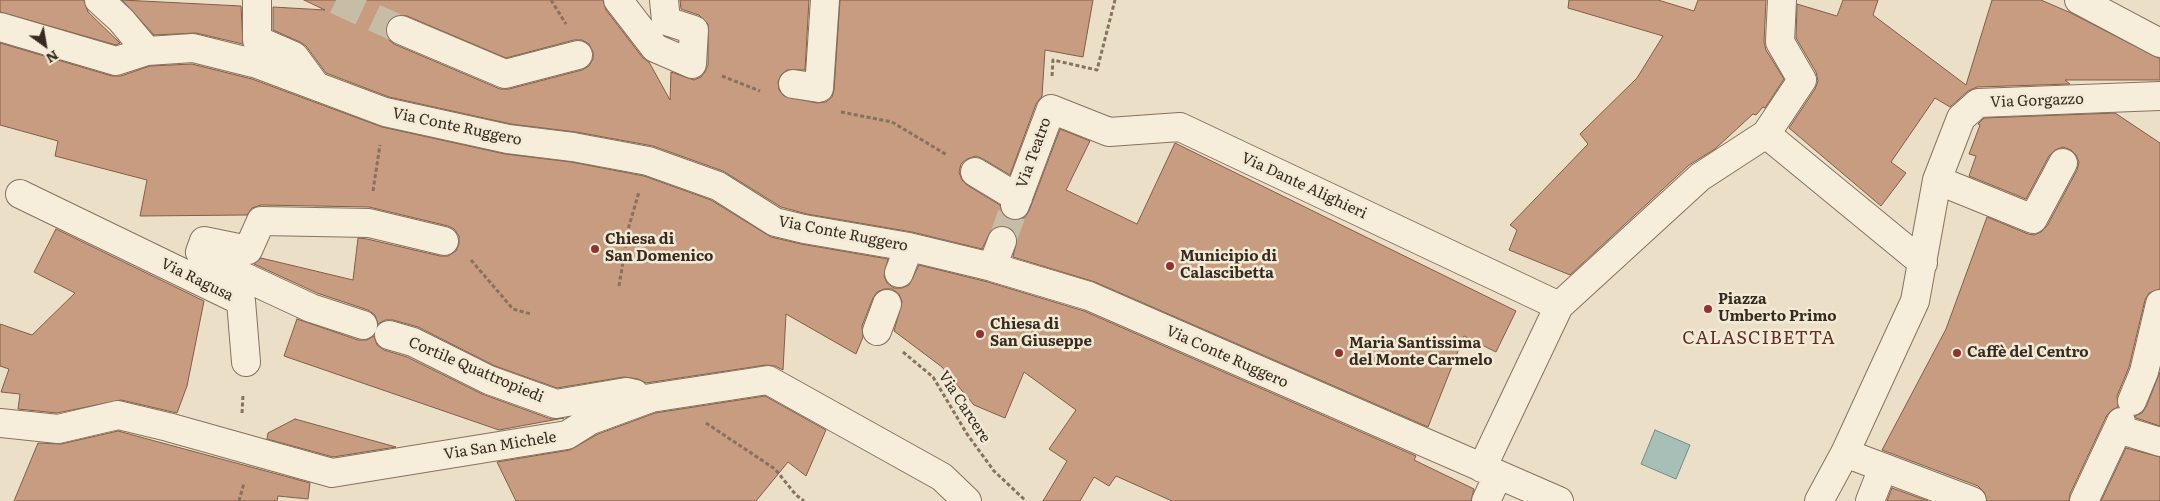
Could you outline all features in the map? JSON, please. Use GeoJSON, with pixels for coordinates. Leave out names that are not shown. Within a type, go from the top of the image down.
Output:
{"type":"FeatureCollection","features":[{"type":"Feature","properties":{"kind":"street"},"geometry":{"type":"LineString","coordinates":[[99,0],[121,20],[147,51]]}},
{"type":"Feature","properties":{"kind":"street"},"geometry":{"type":"LineString","coordinates":[[257,0],[257,40],[294,56],[316,86]]}},
{"type":"Feature","properties":{"kind":"street"},"geometry":{"type":"LineString","coordinates":[[618,0],[655,48],[692,64],[694,30],[666,21],[664,0]]}},
{"type":"Feature","properties":{"kind":"street"},"geometry":{"type":"LineString","coordinates":[[793,84],[818,88],[825,0]]}},
{"type":"Feature","properties":{"kind":"street"},"geometry":{"type":"LineString","coordinates":[[1486,501],[1490,472],[1555,303],[1599,270],[1700,177],[1770,128],[1802,80],[1780,42],[1782,0]]}},
{"type":"Feature","properties":{"kind":"street"},"geometry":{"type":"LineString","coordinates":[[2079,0],[2160,43]]}},
{"type":"Feature","properties":{"kind":"street","name":"Via Conte Ruggero"},"geometry":{"type":"LineString","coordinates":[[0,27],[116,61],[147,51],[192,48],[257,64],[385,112],[508,140],[573,147],[648,161],[718,186],[776,222],[804,229],[909,247],[992,267],[1089,296],[1560,501]]}},
{"type":"Feature","properties":{"kind":"street"},"geometry":{"type":"LineString","coordinates":[[401,30],[505,74],[578,54]]}},
{"type":"Feature","properties":{"kind":"street","name":"Via Teatro"},"geometry":{"type":"LineString","coordinates":[[975,172],[1016,202],[1051,96]]}},
{"type":"Feature","properties":{"kind":"street","name":"Via Dante Alighieri"},"geometry":{"type":"LineString","coordinates":[[1051,96],[1109,132],[1180,127],[1555,303]]}},
{"type":"Feature","properties":{"kind":"street","name":"Via Gorgazzo"},"geometry":{"type":"LineString","coordinates":[[1820,501],[1845,453],[1915,302],[1937,180],[1961,118],[1978,102],[2160,96]]}},
{"type":"Feature","properties":{"kind":"street"},"geometry":{"type":"LineString","coordinates":[[1770,128],[1923,263]]}},
{"type":"Feature","properties":{"kind":"street"},"geometry":{"type":"LineString","coordinates":[[1937,180],[2033,219],[2063,163]]}},
{"type":"Feature","properties":{"kind":"street","name":"Via Ragusa"},"geometry":{"type":"LineString","coordinates":[[20,194],[241,302],[246,362]]}},
{"type":"Feature","properties":{"kind":"street"},"geometry":{"type":"LineString","coordinates":[[363,325],[311,308],[208,260],[200,252],[204,241],[248,250],[261,221],[368,223],[444,241]]}},
{"type":"Feature","properties":{"kind":"street"},"geometry":{"type":"LineString","coordinates":[[992,267],[1002,241]]}},
{"type":"Feature","properties":{"kind":"street"},"geometry":{"type":"LineString","coordinates":[[899,273],[909,247]]}},
{"type":"Feature","properties":{"kind":"street"},"geometry":{"type":"LineString","coordinates":[[877,331],[887,304]]}},
{"type":"Feature","properties":{"kind":"street"},"geometry":{"type":"LineString","coordinates":[[2084,501],[2144,372],[2160,304]]}},
{"type":"Feature","properties":{"kind":"street","name":"Cortile Quattropiedi"},"geometry":{"type":"LineString","coordinates":[[389,335],[413,342],[489,380],[556,404],[626,392],[651,398]]}},
{"type":"Feature","properties":{"kind":"street","name":"Via San Michele"},"geometry":{"type":"LineString","coordinates":[[0,423],[58,429],[118,415],[332,473],[567,435],[592,420],[651,398],[768,380],[942,477],[967,501]]}},
{"type":"Feature","properties":{"kind":"street"},"geometry":{"type":"LineString","coordinates":[[2124,418],[2160,442]]}},
{"type":"Feature","properties":{"kind":"street"},"geometry":{"type":"LineString","coordinates":[[1845,453],[1972,501]]}},
{"type":"Feature","properties":{"kind":"street"},"geometry":{"type":"LineString","coordinates":[[1870,501],[1883,468]]}},
{"type":"Feature","properties":{"kind":"path"},"geometry":{"type":"LineString","coordinates":[[1051,96],[1053,60],[1097,70],[1115,0]]}},
{"type":"Feature","properties":{"kind":"path"},"geometry":{"type":"LineString","coordinates":[[368,223],[385,112]]}},
{"type":"Feature","properties":{"kind":"path"},"geometry":{"type":"LineString","coordinates":[[619,286],[629,226],[648,161]]}},
{"type":"Feature","properties":{"kind":"path"},"geometry":{"type":"LineString","coordinates":[[444,241],[466,254],[513,309],[531,314]]}},
{"type":"Feature","properties":{"kind":"path","name":"Via Carcere"},"geometry":{"type":"LineString","coordinates":[[877,331],[933,376],[967,434],[994,471],[1026,501]]}},
{"type":"Feature","properties":{"kind":"path"},"geometry":{"type":"LineString","coordinates":[[240,448],[246,362]]}},
{"type":"Feature","properties":{"kind":"path"},"geometry":{"type":"LineString","coordinates":[[698,424],[706,423],[775,469],[796,495],[804,501]]}},
{"type":"Feature","properties":{"kind":"water"},"geometry":{"type":"Polygon","coordinates":[[[1655,430],[1690,445],[1676,479],[1641,464],[1655,430]]]}},
{"type":"Feature","properties":{"kind":"building"},"geometry":{"type":"Polygon","coordinates":[[[0,0],[84,0],[88,12],[120,43],[116,45],[0,12],[0,0]]]}},
{"type":"Feature","properties":{"kind":"building"},"geometry":{"type":"Polygon","coordinates":[[[122,0],[241,6],[243,44],[196,33],[154,35],[122,0]]]}},
{"type":"Feature","properties":{"kind":"building"},"geometry":{"type":"Polygon","coordinates":[[[304,0],[603,0],[606,10],[643,58],[649,62],[670,100],[671,72],[694,80],[701,77],[708,65],[708,24],[699,15],[681,9],[680,0],[809,0],[805,70],[787,70],[781,75],[778,82],[779,90],[784,96],[817,103],[826,102],[832,97],[834,90],[840,0],[1093,0],[1083,57],[1045,50],[1042,96],[1036,104],[1010,175],[976,156],[967,159],[961,164],[959,172],[962,180],[1000,205],[1003,215],[1010,220],[1018,220],[1025,217],[1029,211],[1060,129],[1090,141],[1066,190],[1137,224],[1175,143],[1516,311],[1496,352],[1464,336],[1428,427],[1095,282],[1013,257],[1017,238],[1014,231],[1007,226],[999,226],[992,229],[982,249],[912,232],[807,214],[781,207],[723,171],[653,146],[576,132],[511,124],[389,97],[326,73],[306,46],[273,30],[273,7],[325,10],[304,0]],[[399,15],[391,18],[386,24],[388,39],[394,44],[500,89],[509,89],[582,70],[589,66],[593,59],[593,52],[589,44],[582,40],[574,40],[506,58],[407,16],[399,15]]]}},
{"type":"Feature","properties":{"kind":"building"},"geometry":{"type":"Polygon","coordinates":[[[1569,0],[1658,0],[1694,11],[1698,0],[1766,0],[1764,42],[1766,50],[1784,79],[1765,108],[1763,107],[1756,115],[1753,114],[1715,149],[1689,165],[1570,275],[1509,250],[1517,230],[1510,225],[1588,144],[1580,134],[1637,78],[1663,36],[1568,8],[1569,0]]]}},
{"type":"Feature","properties":{"kind":"building"},"geometry":{"type":"Polygon","coordinates":[[[1843,0],[1878,0],[1873,15],[1966,85],[1992,0],[2041,0],[2071,13],[2160,59],[2160,80],[2065,80],[2070,84],[1977,87],[1968,91],[1950,107],[1935,98],[1891,162],[1906,173],[1881,206],[1789,128],[1815,89],[1818,81],[1816,72],[1796,38],[1797,4],[1837,16],[1843,0]]]}},
{"type":"Feature","properties":{"kind":"building"},"geometry":{"type":"Polygon","coordinates":[[[0,43],[112,76],[121,76],[150,66],[192,64],[252,79],[382,127],[505,154],[571,162],[644,176],[711,200],[771,237],[888,259],[884,276],[887,283],[894,288],[902,288],[909,285],[919,265],[988,282],[1084,311],[1416,456],[1414,460],[1474,489],[1471,501],[1172,501],[1116,476],[1109,486],[1094,477],[1080,501],[1043,501],[1067,461],[1049,449],[1076,410],[1024,372],[1005,418],[974,405],[942,367],[894,331],[902,302],[899,294],[892,289],[884,289],[877,292],[873,298],[862,326],[863,337],[856,354],[786,314],[783,370],[775,366],[766,365],[646,383],[638,379],[624,377],[557,388],[495,366],[418,327],[393,320],[385,320],[378,324],[375,315],[368,310],[317,293],[254,264],[261,258],[353,280],[358,238],[440,256],[448,256],[456,251],[459,244],[459,236],[454,229],[369,207],[261,205],[252,208],[247,215],[140,216],[147,180],[55,156],[58,141],[0,125],[0,43]]]}},
{"type":"Feature","properties":{"kind":"building"},"geometry":{"type":"Polygon","coordinates":[[[2115,113],[2160,143],[2160,289],[2149,293],[2145,300],[2129,367],[2117,396],[2118,407],[2107,415],[2070,494],[2069,501],[1987,501],[1984,492],[1978,486],[1882,450],[1946,329],[1987,217],[2028,234],[2034,235],[2041,232],[2047,226],[2077,170],[2079,162],[2071,150],[2063,147],[2055,150],[2049,156],[2026,199],[1969,176],[1976,156],[1969,154],[1980,125],[1978,124],[1984,118],[2115,113]]]}},
{"type":"Feature","properties":{"kind":"building"},"geometry":{"type":"Polygon","coordinates":[[[56,229],[204,301],[187,386],[177,413],[121,400],[57,413],[18,409],[20,394],[1,392],[9,369],[0,366],[0,324],[32,335],[75,293],[34,272],[56,229]]]}},
{"type":"Feature","properties":{"kind":"building"},"geometry":{"type":"Polygon","coordinates":[[[297,319],[358,340],[367,340],[374,336],[377,345],[384,350],[407,357],[482,394],[551,419],[564,418],[499,430],[284,356],[297,319]]]}},
{"type":"Feature","properties":{"kind":"building"},"geometry":{"type":"Polygon","coordinates":[[[2160,372],[2160,426],[2135,416],[2142,413],[2146,407],[2160,372]]]}},
{"type":"Feature","properties":{"kind":"building"},"geometry":{"type":"Polygon","coordinates":[[[765,396],[826,430],[806,476],[788,462],[756,501],[516,501],[497,462],[570,450],[598,434],[655,413],[765,396]]]}},
{"type":"Feature","properties":{"kind":"building"},"geometry":{"type":"Polygon","coordinates":[[[295,419],[396,447],[333,457],[267,439],[268,433],[295,419]]]}},
{"type":"Feature","properties":{"kind":"building"},"geometry":{"type":"Polygon","coordinates":[[[118,431],[310,483],[308,499],[278,496],[277,501],[14,501],[38,443],[61,444],[118,431]]]}},
{"type":"Feature","properties":{"kind":"building"},"geometry":{"type":"Polygon","coordinates":[[[2126,448],[2160,457],[2160,501],[2101,501],[2126,448]]]}},
{"type":"Feature","properties":{"kind":"building"},"geometry":{"type":"Polygon","coordinates":[[[1892,488],[1928,501],[1887,501],[1892,488]]]}},
{"type":"Feature","properties":{"kind":"tunnel"},"geometry":{"type":"LineString","coordinates":[[336,0],[401,30]]}},
{"type":"Feature","properties":{"kind":"tunnel"},"geometry":{"type":"LineString","coordinates":[[1002,241],[1015,205]]}},
{"type":"Feature","properties":{"kind":"place","name":"Chiesa di San Domenico"},"geometry":{"type":"Point","coordinates":[595,249]}},
{"type":"Feature","properties":{"kind":"place","name":"Municipio di Calascibetta"},"geometry":{"type":"Point","coordinates":[1170,266]}},
{"type":"Feature","properties":{"kind":"place","name":"Piazza Umberto Primo"},"geometry":{"type":"Point","coordinates":[1708,309]}},
{"type":"Feature","properties":{"kind":"place","name":"Chiesa di San Giuseppe"},"geometry":{"type":"Point","coordinates":[980,334]}},
{"type":"Feature","properties":{"kind":"place","name":"Maria Santissima del Monte Carmelo"},"geometry":{"type":"Point","coordinates":[1339,353]}},
{"type":"Feature","properties":{"kind":"place","name":"Caffè del Centro"},"geometry":{"type":"Point","coordinates":[1957,353]}},
{"type":"Feature","properties":{"kind":"district","name":"CALASCIBETTA"},"geometry":{"type":"Point","coordinates":[1759,339]}}]}
